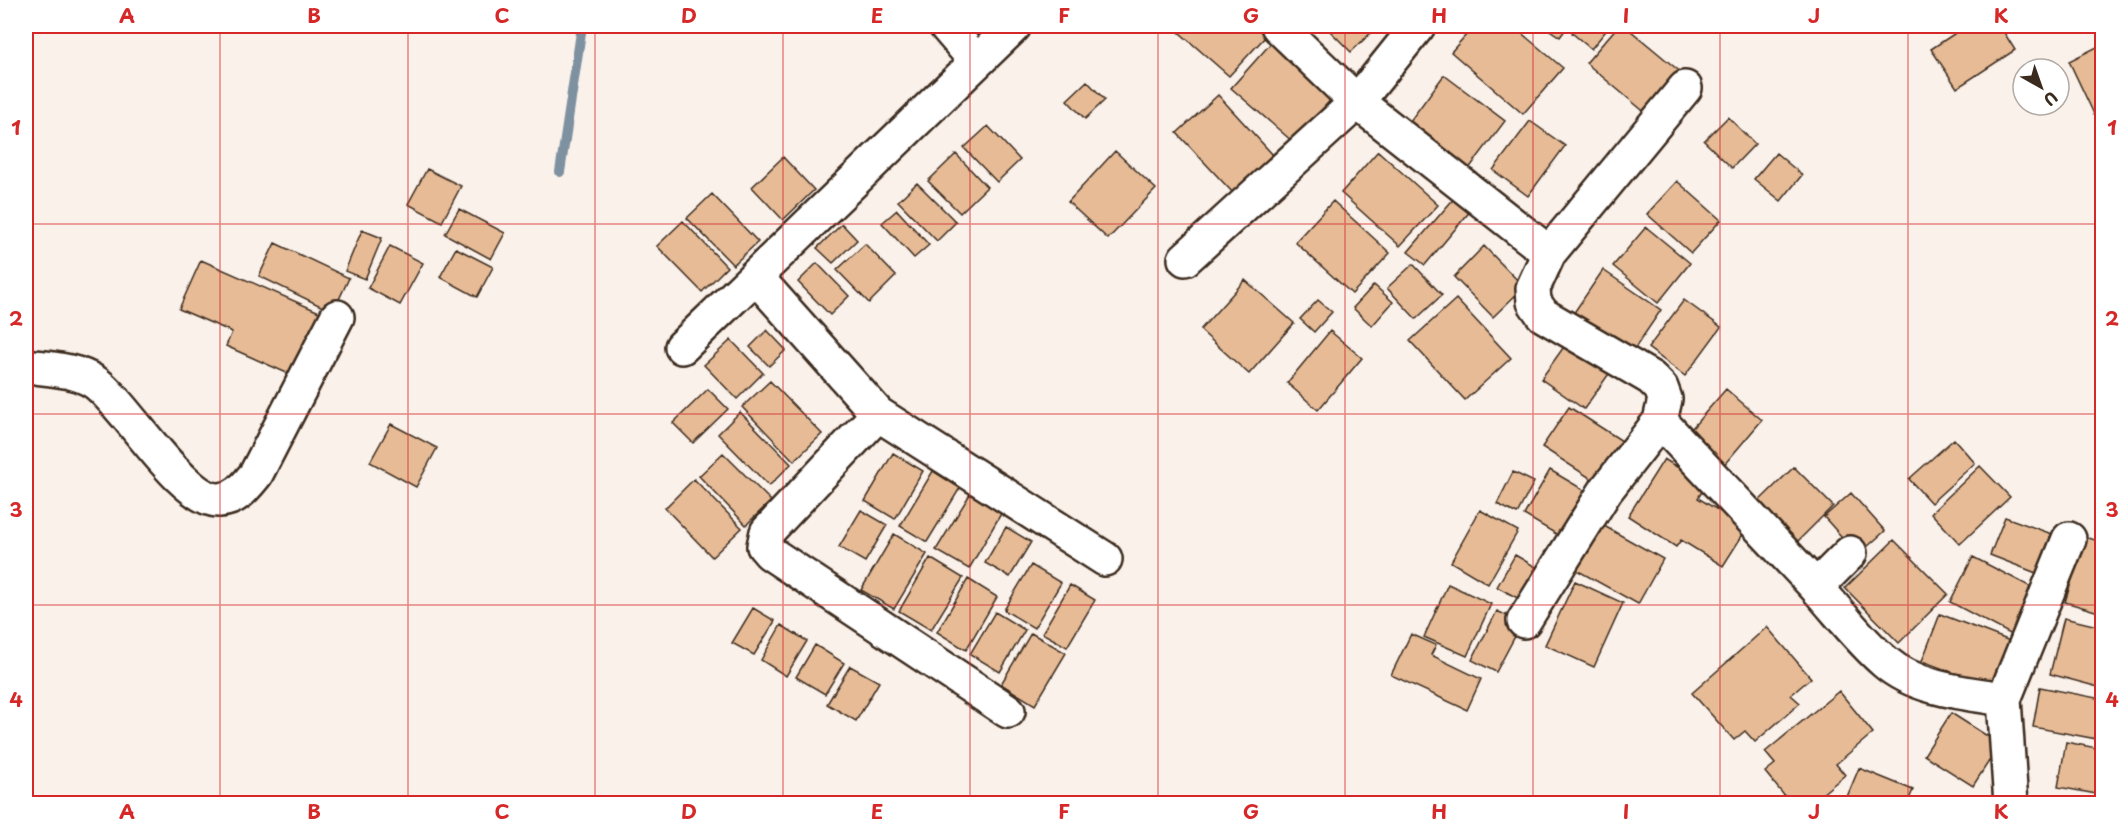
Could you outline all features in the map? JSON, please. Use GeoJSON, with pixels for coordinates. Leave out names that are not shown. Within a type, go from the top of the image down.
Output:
{"type":"FeatureCollection","features":[{"type":"Feature","properties":{"kind":"street"},"geometry":{"type":"LineString","coordinates":[[946,26],[976,61]]}},
{"type":"Feature","properties":{"kind":"street"},"geometry":{"type":"LineString","coordinates":[[682,347],[1014,26]]}},
{"type":"Feature","properties":{"kind":"street"},"geometry":{"type":"LineString","coordinates":[[1278,26],[1357,102],[1549,253]]}},
{"type":"Feature","properties":{"kind":"street"},"geometry":{"type":"LineString","coordinates":[[1185,259],[1357,102],[1418,26]]}},
{"type":"Feature","properties":{"kind":"street"},"geometry":{"type":"LineString","coordinates":[[1524,621],[1606,490],[1660,421],[1665,399],[1661,388],[1651,378],[1543,315],[1534,302],[1533,288],[1549,253],[1685,88]]}},
{"type":"Feature","properties":{"kind":"street"},"geometry":{"type":"LineString","coordinates":[[755,276],[878,414],[1105,559]]}},
{"type":"Feature","properties":{"kind":"street"},"geometry":{"type":"LineString","coordinates":[[26,366],[64,371],[87,378],[98,385],[127,414],[180,479],[199,494],[219,501],[240,493],[255,474],[337,317]]}},
{"type":"Feature","properties":{"kind":"street"},"geometry":{"type":"LineString","coordinates":[[878,414],[767,532],[764,546],[770,554],[1008,711]]}},
{"type":"Feature","properties":{"kind":"street"},"geometry":{"type":"LineString","coordinates":[[1660,421],[1886,663],[1915,679],[1949,691],[2004,699]]}},
{"type":"Feature","properties":{"kind":"street"},"geometry":{"type":"LineString","coordinates":[[2011,804],[2004,699],[2069,539]]}},
{"type":"Feature","properties":{"kind":"street"},"geometry":{"type":"LineString","coordinates":[[1816,586],[1850,553]]}},
{"type":"Feature","properties":{"kind":"building"},"geometry":{"type":"Polygon","coordinates":[[[1172,26],[1254,26],[1266,36],[1229,76],[1172,26]]]}},
{"type":"Feature","properties":{"kind":"building"},"geometry":{"type":"Polygon","coordinates":[[[1325,26],[1378,26],[1351,52],[1325,26]]]}},
{"type":"Feature","properties":{"kind":"building"},"geometry":{"type":"Polygon","coordinates":[[[1474,26],[1513,26],[1563,68],[1523,114],[1451,52],[1474,26]]]}},
{"type":"Feature","properties":{"kind":"building"},"geometry":{"type":"Polygon","coordinates":[[[1544,26],[1568,26],[1560,37],[1544,26]]]}},
{"type":"Feature","properties":{"kind":"building"},"geometry":{"type":"Polygon","coordinates":[[[1578,26],[1610,26],[1591,49],[1572,33],[1578,26]]]}},
{"type":"Feature","properties":{"kind":"building"},"geometry":{"type":"Polygon","coordinates":[[[1618,26],[1625,26],[1683,74],[1648,115],[1586,63],[1618,26]]]}},
{"type":"Feature","properties":{"kind":"building"},"geometry":{"type":"Polygon","coordinates":[[[1966,26],[2000,26],[2015,50],[1957,88],[1931,49],[1966,26]]]}},
{"type":"Feature","properties":{"kind":"building"},"geometry":{"type":"Polygon","coordinates":[[[1272,42],[1334,96],[1293,142],[1231,88],[1272,42]]]}},
{"type":"Feature","properties":{"kind":"building"},"geometry":{"type":"Polygon","coordinates":[[[2099,46],[2102,55],[2102,110],[2094,114],[2071,65],[2071,60],[2099,46]]]}},
{"type":"Feature","properties":{"kind":"building"},"geometry":{"type":"Polygon","coordinates":[[[1444,75],[1505,121],[1468,170],[1407,125],[1444,75]]]}},
{"type":"Feature","properties":{"kind":"building"},"geometry":{"type":"Polygon","coordinates":[[[1087,81],[1105,100],[1085,119],[1067,100],[1087,81]]]}},
{"type":"Feature","properties":{"kind":"building"},"geometry":{"type":"Polygon","coordinates":[[[1218,95],[1274,156],[1234,194],[1177,133],[1218,95]]]}},
{"type":"Feature","properties":{"kind":"building"},"geometry":{"type":"Polygon","coordinates":[[[1728,117],[1755,144],[1732,168],[1704,141],[1728,117]]]}},
{"type":"Feature","properties":{"kind":"building"},"geometry":{"type":"Polygon","coordinates":[[[1530,121],[1565,146],[1528,196],[1493,170],[1530,121]]]}},
{"type":"Feature","properties":{"kind":"building"},"geometry":{"type":"Polygon","coordinates":[[[988,126],[1020,160],[997,182],[964,148],[988,126]]]}},
{"type":"Feature","properties":{"kind":"building"},"geometry":{"type":"Polygon","coordinates":[[[1115,151],[1156,189],[1108,239],[1068,202],[1115,151]]]}},
{"type":"Feature","properties":{"kind":"building"},"geometry":{"type":"Polygon","coordinates":[[[1378,151],[1438,205],[1400,246],[1341,193],[1378,151]]]}},
{"type":"Feature","properties":{"kind":"building"},"geometry":{"type":"Polygon","coordinates":[[[1776,153],[1802,175],[1781,201],[1754,179],[1776,153]]]}},
{"type":"Feature","properties":{"kind":"building"},"geometry":{"type":"Polygon","coordinates":[[[956,154],[987,187],[960,213],[928,181],[956,154]]]}},
{"type":"Feature","properties":{"kind":"building"},"geometry":{"type":"Polygon","coordinates":[[[783,157],[814,190],[783,220],[752,187],[783,157]]]}},
{"type":"Feature","properties":{"kind":"building"},"geometry":{"type":"Polygon","coordinates":[[[427,169],[461,186],[442,222],[408,204],[427,169]]]}},
{"type":"Feature","properties":{"kind":"building"},"geometry":{"type":"Polygon","coordinates":[[[1677,181],[1721,220],[1691,253],[1647,214],[1677,181]]]}},
{"type":"Feature","properties":{"kind":"building"},"geometry":{"type":"Polygon","coordinates":[[[917,183],[956,222],[937,241],[898,201],[917,183]]]}},
{"type":"Feature","properties":{"kind":"building"},"geometry":{"type":"Polygon","coordinates":[[[712,194],[758,242],[733,265],[687,218],[712,194]]]}},
{"type":"Feature","properties":{"kind":"building"},"geometry":{"type":"Polygon","coordinates":[[[1456,196],[1472,209],[1425,265],[1408,252],[1456,196]]]}},
{"type":"Feature","properties":{"kind":"building"},"geometry":{"type":"Polygon","coordinates":[[[1333,201],[1390,253],[1352,294],[1295,242],[1333,201]]]}},
{"type":"Feature","properties":{"kind":"building"},"geometry":{"type":"Polygon","coordinates":[[[459,209],[505,233],[491,259],[445,234],[459,209]]]}},
{"type":"Feature","properties":{"kind":"building"},"geometry":{"type":"Polygon","coordinates":[[[897,210],[929,245],[914,258],[882,223],[897,210]]]}},
{"type":"Feature","properties":{"kind":"building"},"geometry":{"type":"Polygon","coordinates":[[[683,221],[727,267],[702,292],[657,246],[683,221]]]}},
{"type":"Feature","properties":{"kind":"building"},"geometry":{"type":"Polygon","coordinates":[[[842,224],[857,240],[833,263],[817,248],[842,224]]]}},
{"type":"Feature","properties":{"kind":"building"},"geometry":{"type":"Polygon","coordinates":[[[1646,227],[1690,263],[1658,303],[1613,266],[1646,227]]]}},
{"type":"Feature","properties":{"kind":"building"},"geometry":{"type":"Polygon","coordinates":[[[362,230],[382,238],[365,279],[345,271],[362,230]]]}},
{"type":"Feature","properties":{"kind":"building"},"geometry":{"type":"Polygon","coordinates":[[[275,243],[349,278],[333,312],[259,276],[275,243]]]}},
{"type":"Feature","properties":{"kind":"building"},"geometry":{"type":"Polygon","coordinates":[[[865,244],[896,276],[869,303],[837,270],[865,244]]]}},
{"type":"Feature","properties":{"kind":"building"},"geometry":{"type":"Polygon","coordinates":[[[390,246],[423,263],[400,305],[368,288],[390,246]]]}},
{"type":"Feature","properties":{"kind":"building"},"geometry":{"type":"Polygon","coordinates":[[[1484,246],[1524,287],[1493,317],[1454,277],[1484,246]]]}},
{"type":"Feature","properties":{"kind":"building"},"geometry":{"type":"Polygon","coordinates":[[[456,248],[493,267],[477,297],[440,277],[456,248]]]}},
{"type":"Feature","properties":{"kind":"building"},"geometry":{"type":"Polygon","coordinates":[[[201,260],[326,315],[298,378],[226,346],[232,332],[179,309],[201,260]]]}},
{"type":"Feature","properties":{"kind":"building"},"geometry":{"type":"Polygon","coordinates":[[[817,263],[849,296],[830,315],[798,282],[817,263]]]}},
{"type":"Feature","properties":{"kind":"building"},"geometry":{"type":"Polygon","coordinates":[[[1413,264],[1442,295],[1416,319],[1387,288],[1413,264]]]}},
{"type":"Feature","properties":{"kind":"building"},"geometry":{"type":"Polygon","coordinates":[[[1603,270],[1661,310],[1631,354],[1573,314],[1603,270]]]}},
{"type":"Feature","properties":{"kind":"building"},"geometry":{"type":"Polygon","coordinates":[[[1245,280],[1294,323],[1249,374],[1200,330],[1245,280]]]}},
{"type":"Feature","properties":{"kind":"building"},"geometry":{"type":"Polygon","coordinates":[[[1374,285],[1393,302],[1372,326],[1353,308],[1374,285]]]}},
{"type":"Feature","properties":{"kind":"building"},"geometry":{"type":"Polygon","coordinates":[[[1456,299],[1511,358],[1465,400],[1410,341],[1456,299]]]}},
{"type":"Feature","properties":{"kind":"building"},"geometry":{"type":"Polygon","coordinates":[[[1318,300],[1332,312],[1314,332],[1300,319],[1318,300]]]}},
{"type":"Feature","properties":{"kind":"building"},"geometry":{"type":"Polygon","coordinates":[[[1684,300],[1721,327],[1685,376],[1648,348],[1684,300]]]}},
{"type":"Feature","properties":{"kind":"building"},"geometry":{"type":"Polygon","coordinates":[[[767,330],[786,350],[769,366],[750,347],[767,330]]]}},
{"type":"Feature","properties":{"kind":"building"},"geometry":{"type":"Polygon","coordinates":[[[1330,331],[1362,358],[1318,410],[1287,383],[1330,331]]]}},
{"type":"Feature","properties":{"kind":"building"},"geometry":{"type":"Polygon","coordinates":[[[731,340],[763,373],[737,399],[704,365],[731,340]]]}},
{"type":"Feature","properties":{"kind":"building"},"geometry":{"type":"Polygon","coordinates":[[[1568,341],[1611,371],[1584,409],[1541,379],[1568,341]]]}},
{"type":"Feature","properties":{"kind":"building"},"geometry":{"type":"Polygon","coordinates":[[[770,381],[822,434],[794,461],[742,407],[770,381]]]}},
{"type":"Feature","properties":{"kind":"building"},"geometry":{"type":"Polygon","coordinates":[[[708,389],[728,409],[693,443],[673,423],[708,389]]]}},
{"type":"Feature","properties":{"kind":"building"},"geometry":{"type":"Polygon","coordinates":[[[1726,389],[1762,420],[1723,466],[1686,435],[1726,389]]]}},
{"type":"Feature","properties":{"kind":"building"},"geometry":{"type":"Polygon","coordinates":[[[1569,407],[1630,446],[1604,487],[1542,447],[1569,407]]]}},
{"type":"Feature","properties":{"kind":"building"},"geometry":{"type":"Polygon","coordinates":[[[740,412],[791,464],[769,486],[718,434],[740,412]]]}},
{"type":"Feature","properties":{"kind":"building"},"geometry":{"type":"Polygon","coordinates":[[[391,424],[437,448],[416,487],[370,462],[391,424]]]}},
{"type":"Feature","properties":{"kind":"building"},"geometry":{"type":"Polygon","coordinates":[[[1954,439],[1975,463],[1931,503],[1909,479],[1954,439]]]}},
{"type":"Feature","properties":{"kind":"building"},"geometry":{"type":"Polygon","coordinates":[[[723,453],[771,501],[746,525],[699,476],[723,453]]]}},
{"type":"Feature","properties":{"kind":"building"},"geometry":{"type":"Polygon","coordinates":[[[893,453],[923,471],[895,519],[865,501],[893,453]]]}},
{"type":"Feature","properties":{"kind":"building"},"geometry":{"type":"Polygon","coordinates":[[[1664,459],[1706,485],[1698,498],[1747,528],[1723,566],[1681,540],[1676,547],[1628,516],[1664,459]]]}},
{"type":"Feature","properties":{"kind":"building"},"geometry":{"type":"Polygon","coordinates":[[[1980,466],[2010,497],[1960,544],[1931,513],[1980,466]]]}},
{"type":"Feature","properties":{"kind":"building"},"geometry":{"type":"Polygon","coordinates":[[[1794,467],[1833,506],[1795,544],[1756,504],[1794,467]]]}},
{"type":"Feature","properties":{"kind":"building"},"geometry":{"type":"Polygon","coordinates":[[[1550,470],[1594,496],[1568,541],[1524,515],[1550,470]]]}},
{"type":"Feature","properties":{"kind":"building"},"geometry":{"type":"Polygon","coordinates":[[[933,471],[960,488],[927,542],[900,526],[933,471]]]}},
{"type":"Feature","properties":{"kind":"building"},"geometry":{"type":"Polygon","coordinates":[[[1513,472],[1534,482],[1517,514],[1497,504],[1513,472]]]}},
{"type":"Feature","properties":{"kind":"building"},"geometry":{"type":"Polygon","coordinates":[[[694,479],[742,528],[712,557],[665,508],[694,479]]]}},
{"type":"Feature","properties":{"kind":"building"},"geometry":{"type":"Polygon","coordinates":[[[1851,493],[1885,531],[1858,555],[1824,517],[1851,493]]]}},
{"type":"Feature","properties":{"kind":"building"},"geometry":{"type":"Polygon","coordinates":[[[970,494],[1002,512],[969,569],[936,550],[970,494]]]}},
{"type":"Feature","properties":{"kind":"building"},"geometry":{"type":"Polygon","coordinates":[[[861,510],[887,525],[865,562],[839,547],[861,510]]]}},
{"type":"Feature","properties":{"kind":"building"},"geometry":{"type":"Polygon","coordinates":[[[1480,510],[1518,531],[1488,584],[1451,562],[1480,510]]]}},
{"type":"Feature","properties":{"kind":"building"},"geometry":{"type":"Polygon","coordinates":[[[2005,517],[2063,538],[2049,578],[1990,555],[2005,517]]]}},
{"type":"Feature","properties":{"kind":"building"},"geometry":{"type":"Polygon","coordinates":[[[1597,522],[1663,559],[1638,604],[1571,567],[1597,522]]]}},
{"type":"Feature","properties":{"kind":"building"},"geometry":{"type":"Polygon","coordinates":[[[1006,527],[1031,542],[1010,577],[985,563],[1006,527]]]}},
{"type":"Feature","properties":{"kind":"building"},"geometry":{"type":"Polygon","coordinates":[[[894,534],[927,554],[894,609],[861,590],[894,534]]]}},
{"type":"Feature","properties":{"kind":"building"},"geometry":{"type":"Polygon","coordinates":[[[2085,537],[2102,542],[2102,613],[2065,602],[2085,537]]]}},
{"type":"Feature","properties":{"kind":"building"},"geometry":{"type":"Polygon","coordinates":[[[1894,540],[1948,594],[1899,643],[1845,588],[1894,540]]]}},
{"type":"Feature","properties":{"kind":"building"},"geometry":{"type":"Polygon","coordinates":[[[1515,555],[1541,570],[1523,601],[1497,587],[1515,555]]]}},
{"type":"Feature","properties":{"kind":"building"},"geometry":{"type":"Polygon","coordinates":[[[1973,557],[2035,589],[2012,635],[1950,602],[1973,557]]]}},
{"type":"Feature","properties":{"kind":"building"},"geometry":{"type":"Polygon","coordinates":[[[930,558],[963,578],[931,630],[899,611],[930,558]]]}},
{"type":"Feature","properties":{"kind":"building"},"geometry":{"type":"Polygon","coordinates":[[[1031,565],[1061,583],[1034,628],[1004,610],[1031,565]]]}},
{"type":"Feature","properties":{"kind":"building"},"geometry":{"type":"Polygon","coordinates":[[[968,579],[997,597],[966,650],[937,632],[968,579]]]}},
{"type":"Feature","properties":{"kind":"building"},"geometry":{"type":"Polygon","coordinates":[[[1575,581],[1623,603],[1594,667],[1545,645],[1575,581]]]}},
{"type":"Feature","properties":{"kind":"building"},"geometry":{"type":"Polygon","coordinates":[[[1448,584],[1491,604],[1467,656],[1424,637],[1448,584]]]}},
{"type":"Feature","properties":{"kind":"building"},"geometry":{"type":"Polygon","coordinates":[[[1070,585],[1095,600],[1067,647],[1042,633],[1070,585]]]}},
{"type":"Feature","properties":{"kind":"building"},"geometry":{"type":"Polygon","coordinates":[[[753,608],[775,621],[754,655],[732,643],[753,608]]]}},
{"type":"Feature","properties":{"kind":"building"},"geometry":{"type":"Polygon","coordinates":[[[1497,611],[1522,623],[1496,672],[1472,660],[1497,611]]]}},
{"type":"Feature","properties":{"kind":"building"},"geometry":{"type":"Polygon","coordinates":[[[995,612],[1025,630],[1000,672],[970,654],[995,612]]]}},
{"type":"Feature","properties":{"kind":"building"},"geometry":{"type":"Polygon","coordinates":[[[1940,614],[2010,641],[1992,687],[1922,661],[1940,614]]]}},
{"type":"Feature","properties":{"kind":"building"},"geometry":{"type":"Polygon","coordinates":[[[2064,618],[2102,627],[2102,688],[2050,674],[2064,618]]]}},
{"type":"Feature","properties":{"kind":"building"},"geometry":{"type":"Polygon","coordinates":[[[781,625],[807,641],[786,676],[761,660],[781,625]]]}},
{"type":"Feature","properties":{"kind":"building"},"geometry":{"type":"Polygon","coordinates":[[[1767,627],[1811,678],[1791,695],[1800,703],[1755,742],[1745,731],[1734,740],[1692,693],[1767,627]]]}},
{"type":"Feature","properties":{"kind":"building"},"geometry":{"type":"Polygon","coordinates":[[[1031,633],[1066,653],[1035,705],[1001,684],[1031,633]]]}},
{"type":"Feature","properties":{"kind":"building"},"geometry":{"type":"Polygon","coordinates":[[[1411,634],[1436,645],[1431,655],[1481,679],[1467,710],[1391,675],[1411,634]]]}},
{"type":"Feature","properties":{"kind":"building"},"geometry":{"type":"Polygon","coordinates":[[[815,645],[844,663],[825,694],[796,677],[815,645]]]}},
{"type":"Feature","properties":{"kind":"building"},"geometry":{"type":"Polygon","coordinates":[[[850,666],[879,682],[856,721],[827,704],[850,666]]]}},
{"type":"Feature","properties":{"kind":"building"},"geometry":{"type":"Polygon","coordinates":[[[2040,687],[2102,699],[2102,740],[2033,727],[2040,687]]]}},
{"type":"Feature","properties":{"kind":"building"},"geometry":{"type":"Polygon","coordinates":[[[1839,691],[1873,733],[1836,764],[1845,775],[1810,804],[1791,804],[1765,772],[1775,764],[1765,752],[1839,691]]]}},
{"type":"Feature","properties":{"kind":"building"},"geometry":{"type":"Polygon","coordinates":[[[1951,713],[2000,744],[1973,786],[1924,755],[1951,713]]]}},
{"type":"Feature","properties":{"kind":"building"},"geometry":{"type":"Polygon","coordinates":[[[2066,742],[2102,749],[2102,795],[2058,787],[2066,742]]]}},
{"type":"Feature","properties":{"kind":"building"},"geometry":{"type":"Polygon","coordinates":[[[1859,768],[1913,790],[1907,804],[1844,804],[1859,768]]]}},
{"type":"Feature","properties":{"kind":"waterway"},"geometry":{"type":"LineString","coordinates":[[560,172],[582,26]]}}]}
